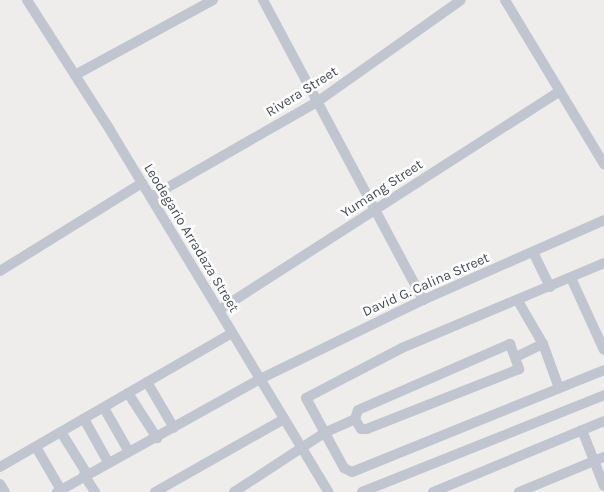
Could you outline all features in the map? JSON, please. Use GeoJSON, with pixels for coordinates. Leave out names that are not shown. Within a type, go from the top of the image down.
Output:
{"type":"FeatureCollection","features":[{"type":"Feature","properties":{"kind":"street","name":"Leodegario Arradaza Street"},"geometry":{"type":"LineString","coordinates":[[27,0],[151,197],[328,492]]}},
{"type":"Feature","properties":{"kind":"street"},"geometry":{"type":"LineString","coordinates":[[75,75],[214,0]]}},
{"type":"Feature","properties":{"kind":"street"},"geometry":{"type":"LineString","coordinates":[[263,0],[423,300]]}},
{"type":"Feature","properties":{"kind":"street","name":"Rivera Street"},"geometry":{"type":"LineString","coordinates":[[151,197],[317,102],[461,0]]}},
{"type":"Feature","properties":{"kind":"street"},"geometry":{"type":"LineString","coordinates":[[505,0],[604,164]]}},
{"type":"Feature","properties":{"kind":"street","name":"Yumang Street"},"geometry":{"type":"LineString","coordinates":[[219,310],[560,91]]}},
{"type":"Feature","properties":{"kind":"street"},"geometry":{"type":"LineString","coordinates":[[0,271],[142,183]]}},
{"type":"Feature","properties":{"kind":"street","name":"David G. Calina Street"},"geometry":{"type":"LineString","coordinates":[[62,490],[128,450],[157,438],[260,379],[423,300],[604,220]]}},
{"type":"Feature","properties":{"kind":"street"},"geometry":{"type":"LineString","coordinates":[[531,253],[548,288]]}},
{"type":"Feature","properties":{"kind":"street"},"geometry":{"type":"LineString","coordinates":[[603,266],[402,348],[306,398],[344,468],[352,472],[604,370]]}},
{"type":"Feature","properties":{"kind":"street"},"geometry":{"type":"LineString","coordinates":[[571,278],[604,350]]}},
{"type":"Feature","properties":{"kind":"street"},"geometry":{"type":"LineString","coordinates":[[518,301],[542,344],[559,388]]}},
{"type":"Feature","properties":{"kind":"street"},"geometry":{"type":"LineString","coordinates":[[0,467],[232,332]]}},
{"type":"Feature","properties":{"kind":"street"},"geometry":{"type":"LineString","coordinates":[[234,492],[324,433],[355,419],[358,410],[510,344],[516,357],[519,369],[403,415],[363,430],[355,419]]}},
{"type":"Feature","properties":{"kind":"street"},"geometry":{"type":"LineString","coordinates":[[516,357],[542,344]]}},
{"type":"Feature","properties":{"kind":"street"},"geometry":{"type":"LineString","coordinates":[[147,382],[174,428]]}},
{"type":"Feature","properties":{"kind":"street"},"geometry":{"type":"LineString","coordinates":[[128,393],[157,438]]}},
{"type":"Feature","properties":{"kind":"street"},"geometry":{"type":"LineString","coordinates":[[362,492],[604,395]]}},
{"type":"Feature","properties":{"kind":"street"},"geometry":{"type":"LineString","coordinates":[[104,408],[128,450]]}},
{"type":"Feature","properties":{"kind":"street"},"geometry":{"type":"LineString","coordinates":[[84,419],[108,462]]}},
{"type":"Feature","properties":{"kind":"street"},"geometry":{"type":"LineString","coordinates":[[155,492],[284,419]]}},
{"type":"Feature","properties":{"kind":"street"},"geometry":{"type":"LineString","coordinates":[[433,492],[604,421]]}},
{"type":"Feature","properties":{"kind":"street"},"geometry":{"type":"LineString","coordinates":[[582,430],[604,486]]}},
{"type":"Feature","properties":{"kind":"street"},"geometry":{"type":"LineString","coordinates":[[62,432],[95,492]]}},
{"type":"Feature","properties":{"kind":"street"},"geometry":{"type":"LineString","coordinates":[[36,447],[62,490]]}},
{"type":"Feature","properties":{"kind":"street"},"geometry":{"type":"LineString","coordinates":[[519,492],[604,457]]}},
{"type":"Feature","properties":{"kind":"street"},"geometry":{"type":"LineString","coordinates":[[0,484],[4,492]]}}]}
